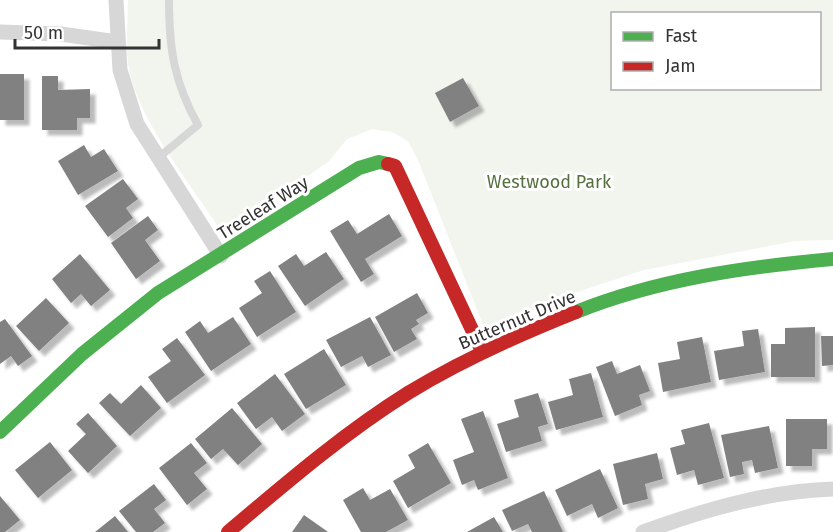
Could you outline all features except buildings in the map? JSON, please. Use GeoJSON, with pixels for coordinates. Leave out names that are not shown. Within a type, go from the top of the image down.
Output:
{"type":"FeatureCollection","features":[{"type":"Feature","properties":{"kind":"street"},"geometry":{"type":"LineString","coordinates":[[116,0],[120,70],[137,124],[157,159],[221,256]]}},
{"type":"Feature","properties":{"kind":"street"},"geometry":{"type":"LineString","coordinates":[[0,32],[61,34],[117,42]]}},
{"type":"Feature","properties":{"kind":"street","name":"Treeleaf Way"},"geometry":{"type":"LineString","coordinates":[[0,432],[82,354],[158,292],[221,256],[359,168],[379,162],[395,166],[482,351]]}},
{"type":"Feature","properties":{"kind":"street","name":"Butternut Drive"},"geometry":{"type":"LineString","coordinates":[[232,531],[355,429],[482,351],[565,316],[641,291],[751,267],[833,259]]}},
{"type":"Feature","properties":{"kind":"street"},"geometry":{"type":"LineString","coordinates":[[643,532],[729,505],[833,489]]}},
{"type":"Feature","properties":{"kind":"lane"},"geometry":{"type":"LineString","coordinates":[[157,159],[198,125],[184,100],[170,53],[169,0]]}},
{"type":"Feature","properties":{"kind":"green space","name":"Westwood Park"},"geometry":{"type":"Polygon","coordinates":[[[128,0],[833,0],[833,240],[795,241],[644,270],[568,295],[485,330],[418,160],[408,141],[392,132],[372,129],[347,139],[329,161],[224,235],[155,132],[134,89],[129,69],[128,0]]]}},
{"type":"Feature","properties":{"kind":"traffic: fast"},"geometry":{"type":"LineString","coordinates":[[0,432],[82,354],[158,293],[359,168],[379,162],[388,164]]}},
{"type":"Feature","properties":{"kind":"traffic: fast"},"geometry":{"type":"LineString","coordinates":[[576,312],[639,291],[703,276],[833,259]]}},
{"type":"Feature","properties":{"kind":"traffic: jam"},"geometry":{"type":"LineString","coordinates":[[388,164],[395,166],[482,351]]}},
{"type":"Feature","properties":{"kind":"traffic: jam"},"geometry":{"type":"LineString","coordinates":[[228,532],[338,442],[384,408],[490,349],[576,312]]}}]}
